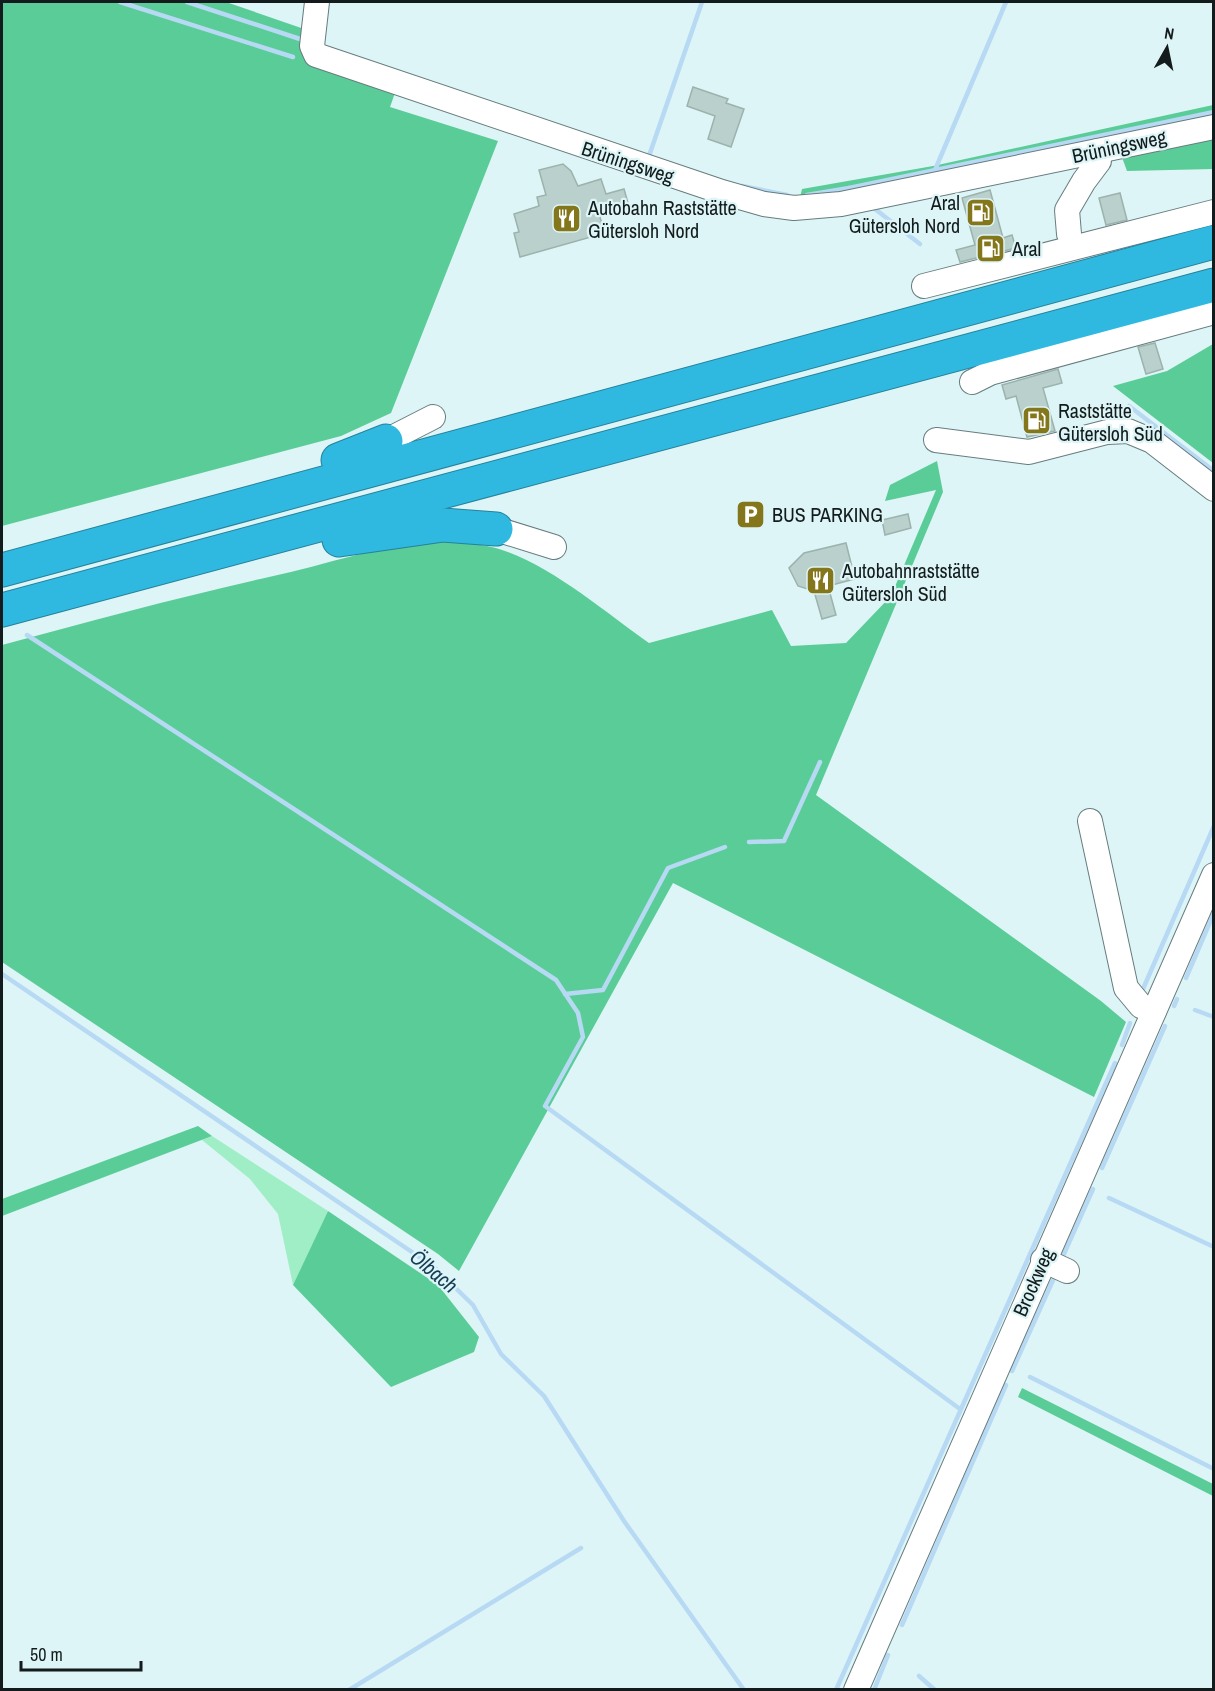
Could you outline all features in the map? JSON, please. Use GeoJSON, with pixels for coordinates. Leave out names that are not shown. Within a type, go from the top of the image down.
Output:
{"type":"FeatureCollection","features":[{"type":"Feature","properties":{"kind":"highway"},"geometry":{"type":"LineString","coordinates":[[2,570],[1214,242]]}},
{"type":"Feature","properties":{"kind":"highway"},"geometry":{"type":"LineString","coordinates":[[2,610],[1214,285]]}},
{"type":"Feature","properties":{"kind":"highway"},"geometry":{"type":"LineString","coordinates":[[149,531],[220,495],[351,456],[386,441]]}},
{"type":"Feature","properties":{"kind":"highway"},"geometry":{"type":"LineString","coordinates":[[159,568],[220,562],[411,528],[443,525],[502,530]]}},
{"type":"Feature","properties":{"kind":"street","name":"Brüningsweg"},"geometry":{"type":"LineString","coordinates":[[317,2],[312,46],[316,55],[549,136],[764,204],[794,208],[841,204],[1214,127]]}},
{"type":"Feature","properties":{"kind":"street"},"geometry":{"type":"LineString","coordinates":[[1069,234],[1067,210],[1084,181],[1100,161],[1098,151]]}},
{"type":"Feature","properties":{"kind":"street"},"geometry":{"type":"LineString","coordinates":[[924,286],[1214,212]]}},
{"type":"Feature","properties":{"kind":"street"},"geometry":{"type":"LineString","coordinates":[[972,382],[990,373],[1214,312]]}},
{"type":"Feature","properties":{"kind":"street"},"geometry":{"type":"LineString","coordinates":[[386,441],[434,417]]}},
{"type":"Feature","properties":{"kind":"street"},"geometry":{"type":"LineString","coordinates":[[936,440],[1029,452],[1107,432],[1128,431],[1152,441],[1214,489]]}},
{"type":"Feature","properties":{"kind":"street"},"geometry":{"type":"LineString","coordinates":[[502,530],[549,541]]}},
{"type":"Feature","properties":{"kind":"street"},"geometry":{"type":"LineString","coordinates":[[1090,821],[1126,988],[1140,1006],[1154,1011]]}},
{"type":"Feature","properties":{"kind":"street","name":"Brockweg"},"geometry":{"type":"LineString","coordinates":[[856,1689],[1214,875]]}},
{"type":"Feature","properties":{"kind":"street"},"geometry":{"type":"LineString","coordinates":[[1043,1260],[1067,1271]]}},
{"type":"Feature","properties":{"kind":"green space"},"geometry":{"type":"Polygon","coordinates":[[[2,2],[226,2],[307,30],[304,59],[396,90],[390,107],[498,141],[391,413],[341,436],[2,526],[2,2]]]}},
{"type":"Feature","properties":{"kind":"green space"},"geometry":{"type":"Polygon","coordinates":[[[1213,105],[1213,119],[799,202],[802,189],[933,166],[1213,105]]]}},
{"type":"Feature","properties":{"kind":"green space"},"geometry":{"type":"Polygon","coordinates":[[[1213,132],[1213,169],[1127,171],[1120,152],[1213,132]]]}},
{"type":"Feature","properties":{"kind":"green space"},"geometry":{"type":"Polygon","coordinates":[[[1213,344],[1213,463],[1113,386],[1167,371],[1213,344]]]}},
{"type":"Feature","properties":{"kind":"green space"},"geometry":{"type":"Polygon","coordinates":[[[937,461],[943,492],[816,795],[1101,1001],[1126,1022],[1094,1097],[673,883],[459,1271],[438,1254],[2,962],[2,645],[168,601],[377,550],[431,542],[459,542],[487,546],[529,561],[571,587],[649,643],[772,610],[791,646],[846,643],[891,596],[936,490],[885,501],[890,485],[937,461]]]}},
{"type":"Feature","properties":{"kind":"green space"},"geometry":{"type":"Polygon","coordinates":[[[198,1126],[212,1136],[2,1216],[2,1199],[198,1126]]]}},
{"type":"Feature","properties":{"kind":"green space"},"geometry":{"type":"Polygon","coordinates":[[[212,1136],[328,1211],[293,1285],[278,1214],[250,1179],[202,1140],[212,1136]]]}},
{"type":"Feature","properties":{"kind":"green space"},"geometry":{"type":"Polygon","coordinates":[[[328,1211],[438,1285],[479,1337],[474,1352],[391,1387],[293,1285],[328,1211]]]}},
{"type":"Feature","properties":{"kind":"green space"},"geometry":{"type":"Polygon","coordinates":[[[1022,1388],[1213,1484],[1213,1496],[1018,1397],[1022,1388]]]}},
{"type":"Feature","properties":{"kind":"building"},"geometry":{"type":"Polygon","coordinates":[[[693,87],[728,99],[726,103],[744,109],[731,147],[708,139],[715,116],[687,106],[693,87]]]}},
{"type":"Feature","properties":{"kind":"building","name":"Autobahn Raststätte Gütersloh Nord"},"geometry":{"type":"Polygon","coordinates":[[[563,164],[571,171],[578,186],[601,179],[606,194],[624,189],[628,203],[598,211],[605,233],[520,257],[514,233],[519,232],[514,214],[539,206],[537,197],[546,195],[539,170],[563,164]]]}},
{"type":"Feature","properties":{"kind":"building"},"geometry":{"type":"Polygon","coordinates":[[[990,190],[1003,238],[1012,235],[1016,248],[960,262],[956,250],[975,245],[962,198],[990,190]]]}},
{"type":"Feature","properties":{"kind":"building"},"geometry":{"type":"Polygon","coordinates":[[[1120,193],[1127,220],[1106,225],[1099,198],[1120,193]]]}},
{"type":"Feature","properties":{"kind":"building"},"geometry":{"type":"Polygon","coordinates":[[[1155,343],[1163,369],[1146,374],[1138,347],[1155,343]]]}},
{"type":"Feature","properties":{"kind":"building"},"geometry":{"type":"Polygon","coordinates":[[[1058,369],[1062,383],[1043,388],[1055,431],[1027,437],[1016,396],[1006,399],[1002,385],[1058,369]]]}},
{"type":"Feature","properties":{"kind":"building"},"geometry":{"type":"Polygon","coordinates":[[[908,514],[911,528],[885,535],[882,520],[908,514]]]}},
{"type":"Feature","properties":{"kind":"building","name":"Autobahnraststätte Gütersloh Süd"},"geometry":{"type":"Polygon","coordinates":[[[846,543],[855,579],[828,586],[836,615],[822,619],[814,591],[798,586],[789,568],[804,553],[846,543]]]}},
{"type":"Feature","properties":{"kind":"waterway"},"geometry":{"type":"LineString","coordinates":[[120,2],[293,57]]}},
{"type":"Feature","properties":{"kind":"waterway"},"geometry":{"type":"LineString","coordinates":[[187,2],[303,40]]}},
{"type":"Feature","properties":{"kind":"waterway"},"geometry":{"type":"LineString","coordinates":[[649,156],[702,2]]}},
{"type":"Feature","properties":{"kind":"waterway"},"geometry":{"type":"LineString","coordinates":[[935,170],[1006,2]]}},
{"type":"Feature","properties":{"kind":"waterway"},"geometry":{"type":"LineString","coordinates":[[849,188],[1214,112]]}},
{"type":"Feature","properties":{"kind":"waterway"},"geometry":{"type":"LineString","coordinates":[[742,186],[787,195]]}},
{"type":"Feature","properties":{"kind":"waterway"},"geometry":{"type":"LineString","coordinates":[[807,195],[849,188],[853,191]]}},
{"type":"Feature","properties":{"kind":"waterway"},"geometry":{"type":"LineString","coordinates":[[875,209],[920,244]]}},
{"type":"Feature","properties":{"kind":"waterway"},"geometry":{"type":"LineString","coordinates":[[1129,406],[1214,471]]}},
{"type":"Feature","properties":{"kind":"waterway"},"geometry":{"type":"LineString","coordinates":[[27,635],[556,980],[578,1013],[583,1037],[545,1106],[960,1409]]}},
{"type":"Feature","properties":{"kind":"waterway"},"geometry":{"type":"LineString","coordinates":[[749,842],[784,841],[820,762]]}},
{"type":"Feature","properties":{"kind":"waterway"},"geometry":{"type":"LineString","coordinates":[[1143,989],[1214,826]]}},
{"type":"Feature","properties":{"kind":"waterway"},"geometry":{"type":"LineString","coordinates":[[565,994],[603,990],[668,868],[725,847]]}},
{"type":"Feature","properties":{"kind":"waterway"},"geometry":{"type":"LineString","coordinates":[[1186,978],[1214,913]]}},
{"type":"Feature","properties":{"kind":"waterway","name":"Ölbach"},"geometry":{"type":"LineString","coordinates":[[2,974],[434,1267],[473,1305],[501,1354],[544,1396],[624,1521],[744,1690]]}},
{"type":"Feature","properties":{"kind":"waterway"},"geometry":{"type":"LineString","coordinates":[[1174,1006],[1177,999]]}},
{"type":"Feature","properties":{"kind":"waterway"},"geometry":{"type":"LineString","coordinates":[[1195,1010],[1214,1017]]}},
{"type":"Feature","properties":{"kind":"waterway"},"geometry":{"type":"LineString","coordinates":[[1122,1045],[1130,1023]]}},
{"type":"Feature","properties":{"kind":"waterway"},"geometry":{"type":"LineString","coordinates":[[1102,1168],[1165,1026]]}},
{"type":"Feature","properties":{"kind":"waterway"},"geometry":{"type":"LineString","coordinates":[[836,1690],[1115,1063]]}},
{"type":"Feature","properties":{"kind":"waterway"},"geometry":{"type":"LineString","coordinates":[[1063,1256],[1093,1189]]}},
{"type":"Feature","properties":{"kind":"waterway"},"geometry":{"type":"LineString","coordinates":[[1109,1198],[1214,1247]]}},
{"type":"Feature","properties":{"kind":"waterway"},"geometry":{"type":"LineString","coordinates":[[1012,1371],[1054,1278]]}},
{"type":"Feature","properties":{"kind":"waterway"},"geometry":{"type":"LineString","coordinates":[[1030,1377],[1214,1469]]}},
{"type":"Feature","properties":{"kind":"waterway"},"geometry":{"type":"LineString","coordinates":[[902,1625],[1006,1385]]}},
{"type":"Feature","properties":{"kind":"waterway"},"geometry":{"type":"LineString","coordinates":[[349,1690],[581,1548]]}},
{"type":"Feature","properties":{"kind":"waterway"},"geometry":{"type":"LineString","coordinates":[[874,1690],[888,1655]]}},
{"type":"Feature","properties":{"kind":"waterway"},"geometry":{"type":"LineString","coordinates":[[919,1676],[935,1690]]}},
{"type":"Feature","properties":{"kind":"place","name":"Aral Gütersloh Nord"},"geometry":{"type":"Point","coordinates":[981,213]}},
{"type":"Feature","properties":{"kind":"place","name":"Autobahn Raststätte Gütersloh Nord"},"geometry":{"type":"Point","coordinates":[567,218]}},
{"type":"Feature","properties":{"kind":"place","name":"Aral"},"geometry":{"type":"Point","coordinates":[991,248]}},
{"type":"Feature","properties":{"kind":"place","name":"Raststätte Gütersloh Süd"},"geometry":{"type":"Point","coordinates":[1037,421]}},
{"type":"Feature","properties":{"kind":"place","name":"BUS PARKING"},"geometry":{"type":"Point","coordinates":[751,514]}},
{"type":"Feature","properties":{"kind":"place","name":"Autobahnraststätte Gütersloh Süd"},"geometry":{"type":"Point","coordinates":[821,581]}}]}
